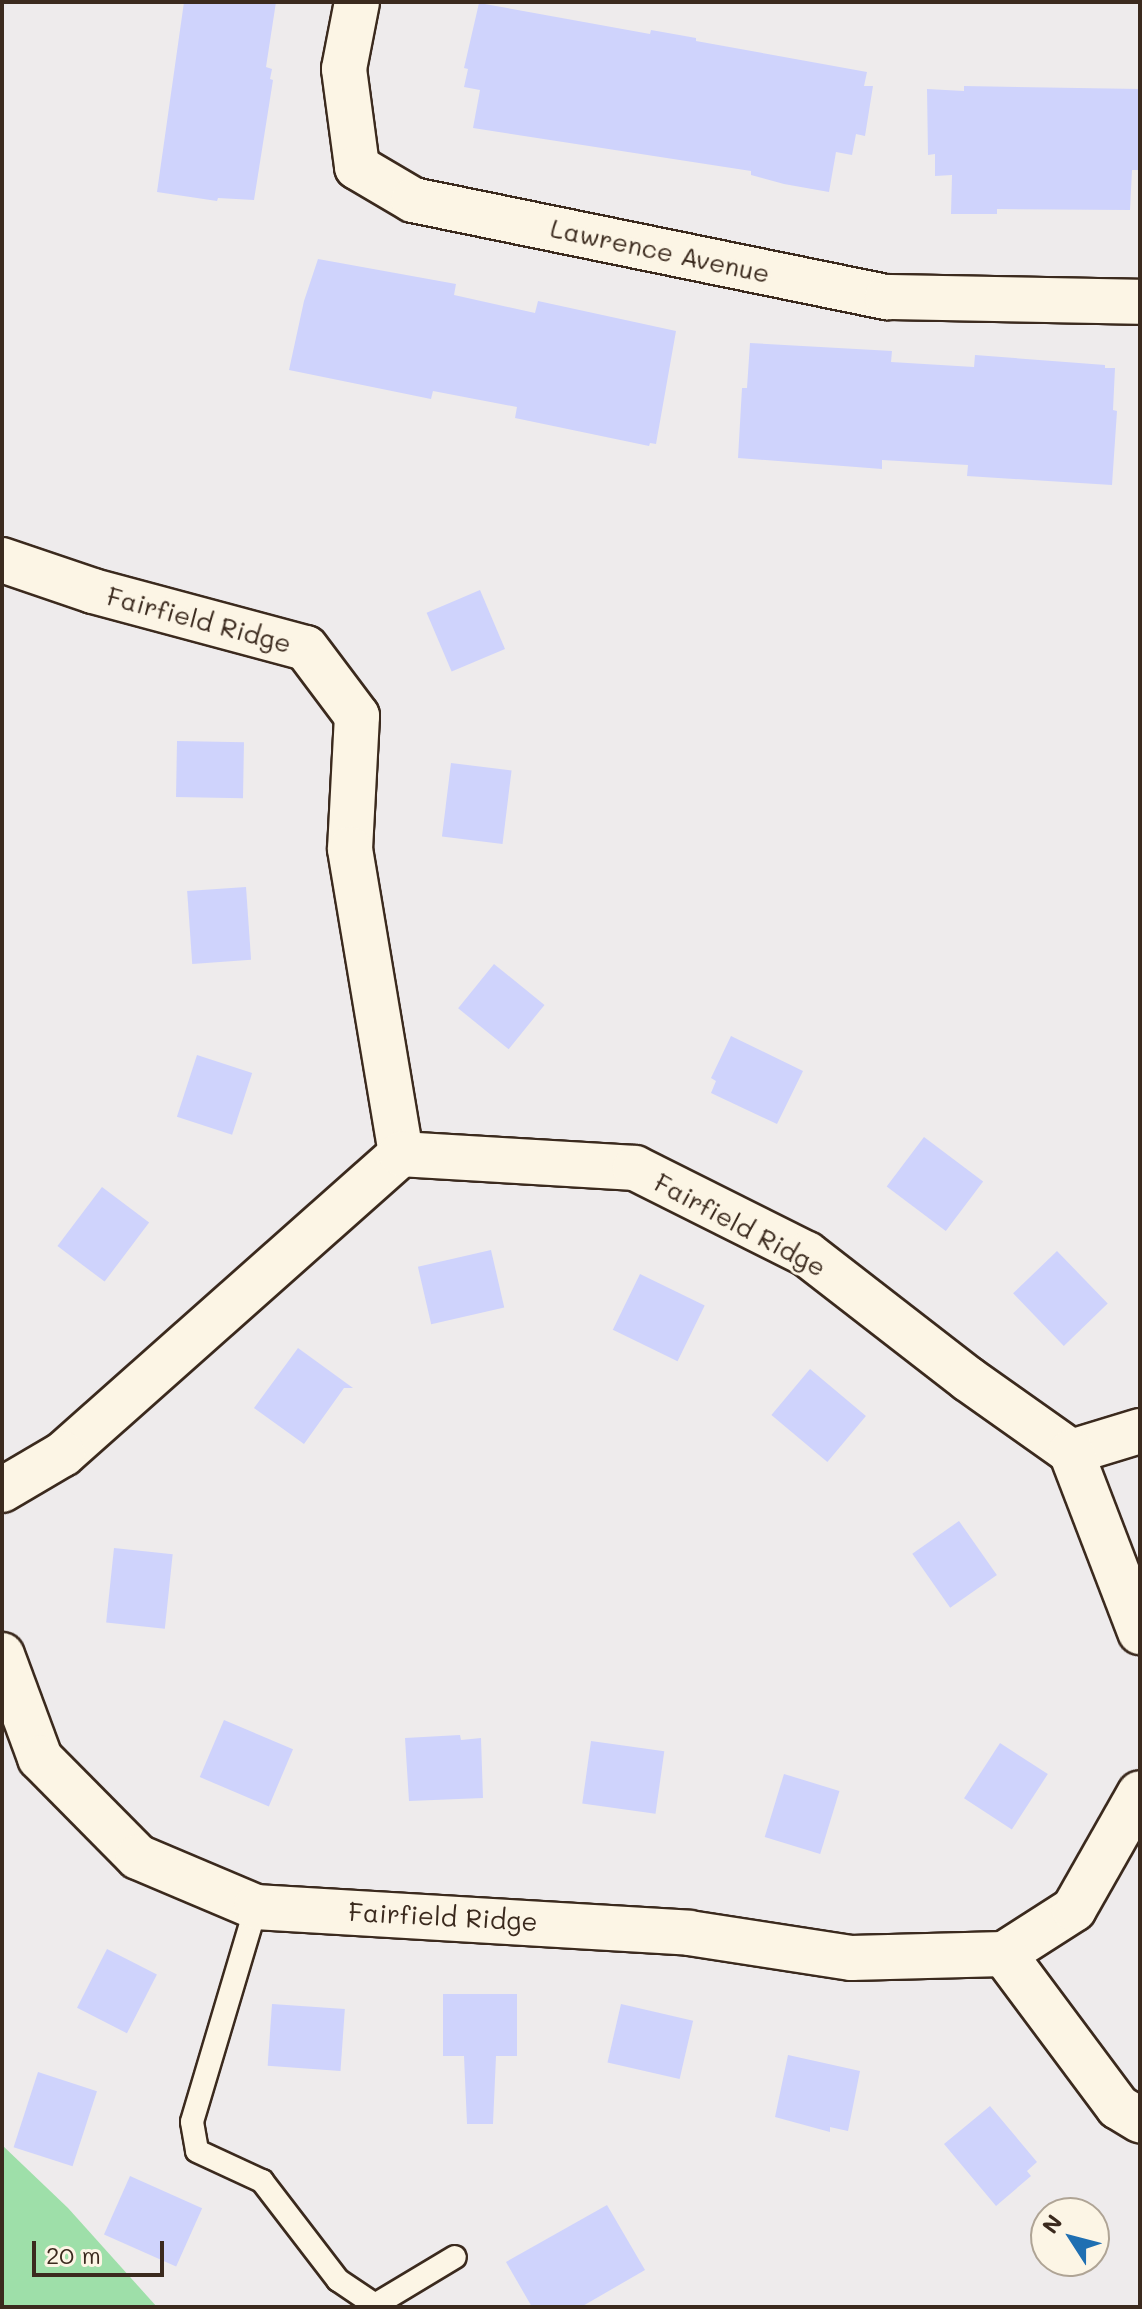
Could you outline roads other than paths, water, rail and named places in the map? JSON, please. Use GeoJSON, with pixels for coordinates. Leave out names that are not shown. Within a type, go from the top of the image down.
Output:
{"type":"FeatureCollection","features":[{"type":"Feature","properties":{"kind":"street","name":"Lawrence Avenue"},"geometry":{"type":"LineString","coordinates":[[357,2],[344,69],[357,167],[413,200],[887,297],[1140,302]]}},
{"type":"Feature","properties":{"kind":"street","name":"Fairfield Ridge"},"geometry":{"type":"LineString","coordinates":[[2,560],[93,591],[306,648],[357,716],[350,849],[401,1154],[635,1168],[807,1254],[968,1379],[1071,1452]]}},
{"type":"Feature","properties":{"kind":"street"},"geometry":{"type":"LineString","coordinates":[[2,1490],[63,1454],[401,1154]]}},
{"type":"Feature","properties":{"kind":"street"},"geometry":{"type":"LineString","coordinates":[[1140,1431],[1071,1452],[1140,1632]]}},
{"type":"Feature","properties":{"kind":"street","name":"Fairfield Ridge"},"geometry":{"type":"LineString","coordinates":[[2,1655],[40,1758],[138,1857],[256,1907],[689,1933],[851,1958],[1004,1954]]}},
{"type":"Feature","properties":{"kind":"street"},"geometry":{"type":"LineString","coordinates":[[1140,1793],[1074,1909],[1004,1954],[1118,2107],[1140,2120]]}},
{"type":"Feature","properties":{"kind":"lane"},"geometry":{"type":"LineString","coordinates":[[256,1907],[192,2122],[197,2151],[262,2181],[338,2280],[375,2305],[455,2257]]}}]}
